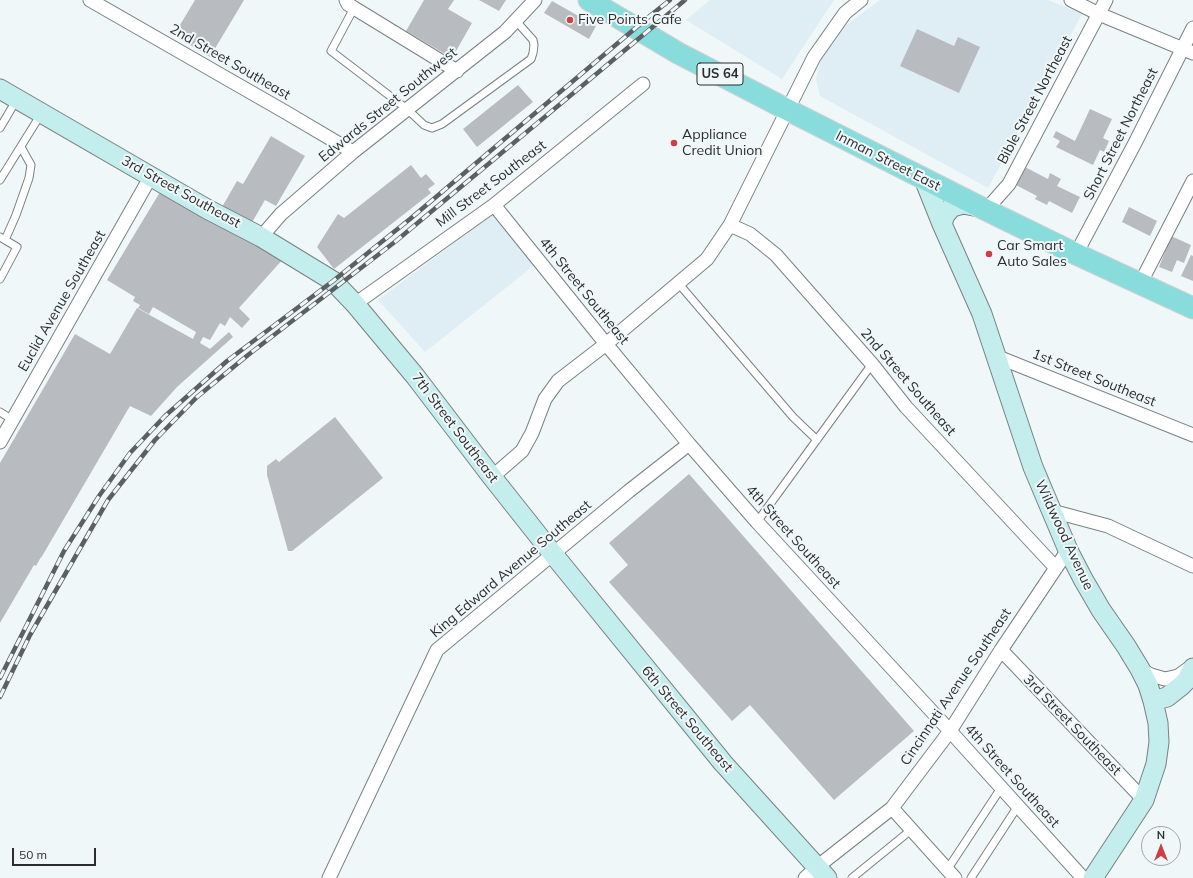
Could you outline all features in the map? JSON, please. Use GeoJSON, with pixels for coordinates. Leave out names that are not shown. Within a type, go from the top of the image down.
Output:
{"type":"FeatureCollection","features":[{"type":"Feature","properties":{"kind":"main road","name":"Inman Street East"},"geometry":{"type":"LineString","coordinates":[[589,0],[678,53],[788,110],[1076,254],[1193,308]]}},
{"type":"Feature","properties":{"kind":"street","name":"2nd Street Southeast"},"geometry":{"type":"LineString","coordinates":[[90,0],[353,152]]}},
{"type":"Feature","properties":{"kind":"street","name":"Edwards Street Southwest"},"geometry":{"type":"LineString","coordinates":[[261,237],[281,214],[353,152],[505,32],[535,0]]}},
{"type":"Feature","properties":{"kind":"street"},"geometry":{"type":"LineString","coordinates":[[492,477],[522,451],[532,433],[545,399],[558,381],[606,344],[707,259],[730,225],[814,57],[845,13],[861,0]]}},
{"type":"Feature","properties":{"kind":"street"},"geometry":{"type":"LineString","coordinates":[[1071,0],[1099,14],[1188,50]]}},
{"type":"Feature","properties":{"kind":"street","name":"Bible Street Northeast"},"geometry":{"type":"LineString","coordinates":[[982,208],[1009,184],[1106,0]]}},
{"type":"Feature","properties":{"kind":"street"},"geometry":{"type":"LineString","coordinates":[[350,4],[457,70]]}},
{"type":"Feature","properties":{"kind":"street","name":"Short Street Northeast"},"geometry":{"type":"LineString","coordinates":[[1076,254],[1138,136],[1188,50],[1193,28]]}},
{"type":"Feature","properties":{"kind":"street","name":"Mill Street Southeast"},"geometry":{"type":"LineString","coordinates":[[355,304],[494,205],[643,84]]}},
{"type":"Feature","properties":{"kind":"street","name":"3rd Street Southeast"},"geometry":{"type":"LineString","coordinates":[[0,89],[207,209],[261,237],[333,281],[355,304]]}},
{"type":"Feature","properties":{"kind":"street","name":"Euclid Avenue Southeast"},"geometry":{"type":"LineString","coordinates":[[0,442],[151,176]]}},
{"type":"Feature","properties":{"kind":"street","name":"Wildwood Avenue"},"geometry":{"type":"LineString","coordinates":[[924,179],[942,224],[982,314],[993,343],[1033,467],[1068,550],[1101,610],[1126,646],[1140,670],[1148,685],[1153,701],[1158,723],[1159,742],[1156,764],[1144,800],[1093,878]]}},
{"type":"Feature","properties":{"kind":"street"},"geometry":{"type":"LineString","coordinates":[[1140,284],[1193,180]]}},
{"type":"Feature","properties":{"kind":"street"},"geometry":{"type":"LineString","coordinates":[[942,224],[952,207],[963,204],[982,208]]}},
{"type":"Feature","properties":{"kind":"street","name":"4th Street Southeast"},"geometry":{"type":"LineString","coordinates":[[494,205],[606,344],[689,444],[757,522],[1083,878]]}},
{"type":"Feature","properties":{"kind":"street","name":"2nd Street Southeast"},"geometry":{"type":"LineString","coordinates":[[730,225],[750,234],[776,254],[872,364],[906,407],[1056,568]]}},
{"type":"Feature","properties":{"kind":"street","name":"7th Street Southeast"},"geometry":{"type":"LineString","coordinates":[[355,304],[415,376],[553,554]]}},
{"type":"Feature","properties":{"kind":"street","name":"1st Street Southeast"},"geometry":{"type":"LineString","coordinates":[[993,343],[998,357],[1193,435]]}},
{"type":"Feature","properties":{"kind":"street","name":"King Edward Avenue Southeast"},"geometry":{"type":"LineString","coordinates":[[329,878],[437,650],[629,491],[689,444]]}},
{"type":"Feature","properties":{"kind":"street"},"geometry":{"type":"LineString","coordinates":[[1052,511],[1108,526],[1193,566]]}},
{"type":"Feature","properties":{"kind":"street","name":"Cincinnati Avenue Southeast"},"geometry":{"type":"LineString","coordinates":[[816,874],[892,808],[950,731],[1001,650],[1068,550]]}},
{"type":"Feature","properties":{"kind":"street","name":"6th Street Southeast"},"geometry":{"type":"LineString","coordinates":[[553,554],[723,763],[816,874]]}},
{"type":"Feature","properties":{"kind":"street","name":"3rd Street Southeast"},"geometry":{"type":"LineString","coordinates":[[1001,650],[1144,800]]}},
{"type":"Feature","properties":{"kind":"street"},"geometry":{"type":"LineString","coordinates":[[1140,670],[1165,679],[1178,676],[1193,667]]}},
{"type":"Feature","properties":{"kind":"street"},"geometry":{"type":"LineString","coordinates":[[1153,701],[1167,697],[1181,686],[1187,680],[1193,667]]}},
{"type":"Feature","properties":{"kind":"street"},"geometry":{"type":"LineString","coordinates":[[892,808],[951,874]]}},
{"type":"Feature","properties":{"kind":"lane"},"geometry":{"type":"LineString","coordinates":[[350,4],[331,51],[407,109],[424,125],[432,128],[442,124],[531,59],[534,45],[533,40],[516,21]]}},
{"type":"Feature","properties":{"kind":"lane"},"geometry":{"type":"LineString","coordinates":[[0,128],[17,98]]}},
{"type":"Feature","properties":{"kind":"lane"},"geometry":{"type":"LineString","coordinates":[[0,180],[42,113]]}},
{"type":"Feature","properties":{"kind":"lane"},"geometry":{"type":"LineString","coordinates":[[0,278],[17,247],[2,238],[16,215],[29,178],[31,165],[21,147]]}},
{"type":"Feature","properties":{"kind":"lane"},"geometry":{"type":"LineString","coordinates":[[679,284],[793,417],[817,440]]}},
{"type":"Feature","properties":{"kind":"lane"},"geometry":{"type":"LineString","coordinates":[[757,522],[872,364]]}},
{"type":"Feature","properties":{"kind":"lane"},"geometry":{"type":"LineString","coordinates":[[0,412],[13,420]]}},
{"type":"Feature","properties":{"kind":"lane"},"geometry":{"type":"LineString","coordinates":[[951,874],[1002,788]]}},
{"type":"Feature","properties":{"kind":"lane"},"geometry":{"type":"LineString","coordinates":[[971,878],[1018,806]]}},
{"type":"Feature","properties":{"kind":"lane"},"geometry":{"type":"LineString","coordinates":[[852,878],[911,830]]}},
{"type":"Feature","properties":{"kind":"shaded area"},"geometry":{"type":"Polygon","coordinates":[[[710,0],[834,0],[782,79],[686,20],[710,0]]]}},
{"type":"Feature","properties":{"kind":"shaded area"},"geometry":{"type":"Polygon","coordinates":[[[880,0],[1048,0],[1082,14],[988,188],[820,96],[816,80],[825,41],[880,0]]]}},
{"type":"Feature","properties":{"kind":"shaded area"},"geometry":{"type":"Polygon","coordinates":[[[492,215],[536,264],[425,352],[378,300],[492,215]]]}},
{"type":"Feature","properties":{"kind":"building"},"geometry":{"type":"Polygon","coordinates":[[[195,0],[244,0],[210,57],[174,35],[195,0]]]}},
{"type":"Feature","properties":{"kind":"building"},"geometry":{"type":"Polygon","coordinates":[[[424,0],[454,0],[448,9],[472,23],[452,58],[406,31],[424,0]]]}},
{"type":"Feature","properties":{"kind":"building"},"geometry":{"type":"Polygon","coordinates":[[[479,0],[506,0],[499,11],[479,0]]]}},
{"type":"Feature","properties":{"kind":"building","name":"Five Points Cafe"},"geometry":{"type":"Polygon","coordinates":[[[552,1],[596,26],[589,39],[544,13],[552,1]]]}},
{"type":"Feature","properties":{"kind":"building"},"geometry":{"type":"Polygon","coordinates":[[[917,29],[954,46],[958,37],[980,47],[959,93],[900,66],[917,29]]]}},
{"type":"Feature","properties":{"kind":"building"},"geometry":{"type":"Polygon","coordinates":[[[518,85],[533,102],[477,147],[463,129],[518,85]]]}},
{"type":"Feature","properties":{"kind":"building"},"geometry":{"type":"Polygon","coordinates":[[[1090,109],[1112,119],[1103,138],[1109,141],[1104,152],[1100,150],[1093,165],[1056,147],[1060,141],[1053,137],[1056,131],[1075,141],[1090,109]]]}},
{"type":"Feature","properties":{"kind":"building"},"geometry":{"type":"Polygon","coordinates":[[[271,136],[305,156],[276,206],[265,200],[251,224],[222,207],[237,181],[243,184],[271,136]]]}},
{"type":"Feature","properties":{"kind":"building"},"geometry":{"type":"Polygon","coordinates":[[[411,165],[421,178],[426,174],[435,184],[428,189],[431,193],[334,269],[317,247],[338,214],[344,218],[411,165]]]}},
{"type":"Feature","properties":{"kind":"building"},"geometry":{"type":"Polygon","coordinates":[[[1023,166],[1048,179],[1050,173],[1061,179],[1057,186],[1080,197],[1072,213],[1049,201],[1047,205],[1035,199],[1037,196],[1014,184],[1023,166]]]}},
{"type":"Feature","properties":{"kind":"building"},"geometry":{"type":"Polygon","coordinates":[[[160,192],[215,224],[217,220],[284,258],[239,308],[250,319],[242,328],[230,317],[225,326],[220,323],[210,340],[203,337],[200,343],[210,349],[229,332],[233,337],[177,387],[151,416],[130,406],[41,558],[36,566],[34,565],[0,623],[0,463],[75,334],[110,354],[137,308],[193,339],[196,332],[153,307],[149,314],[138,308],[140,305],[133,301],[135,297],[107,280],[160,192]]]}},
{"type":"Feature","properties":{"kind":"building"},"geometry":{"type":"Polygon","coordinates":[[[1129,207],[1157,221],[1150,236],[1122,222],[1129,207]]]}},
{"type":"Feature","properties":{"kind":"building"},"geometry":{"type":"Polygon","coordinates":[[[1171,236],[1191,245],[1184,263],[1177,260],[1172,272],[1159,267],[1171,236]]]}},
{"type":"Feature","properties":{"kind":"building"},"geometry":{"type":"Polygon","coordinates":[[[1191,255],[1193,256],[1193,281],[1181,276],[1191,255]]]}},
{"type":"Feature","properties":{"kind":"building"},"geometry":{"type":"Polygon","coordinates":[[[335,417],[383,478],[292,551],[288,551],[267,475],[267,466],[276,459],[279,462],[335,417]]]}},
{"type":"Feature","properties":{"kind":"building"},"geometry":{"type":"Polygon","coordinates":[[[689,474],[914,731],[834,800],[750,705],[732,721],[609,582],[628,565],[609,543],[689,474]]]}},
{"type":"Feature","properties":{"kind":"railway"},"geometry":{"type":"LineString","coordinates":[[0,678],[64,551],[99,496],[130,453],[165,416],[227,361],[333,281],[410,219],[670,0]]}},
{"type":"Feature","properties":{"kind":"railway"},"geometry":{"type":"LineString","coordinates":[[0,697],[30,635],[108,500],[155,440],[197,397],[248,355],[396,241],[685,0]]}},
{"type":"Feature","properties":{"kind":"place","name":"Five Points Cafe"},"geometry":{"type":"Point","coordinates":[570,20]}},
{"type":"Feature","properties":{"kind":"place","name":"Appliance Credit Union"},"geometry":{"type":"Point","coordinates":[674,143]}},
{"type":"Feature","properties":{"kind":"place","name":"Car Smart Auto Sales"},"geometry":{"type":"Point","coordinates":[989,254]}}]}
